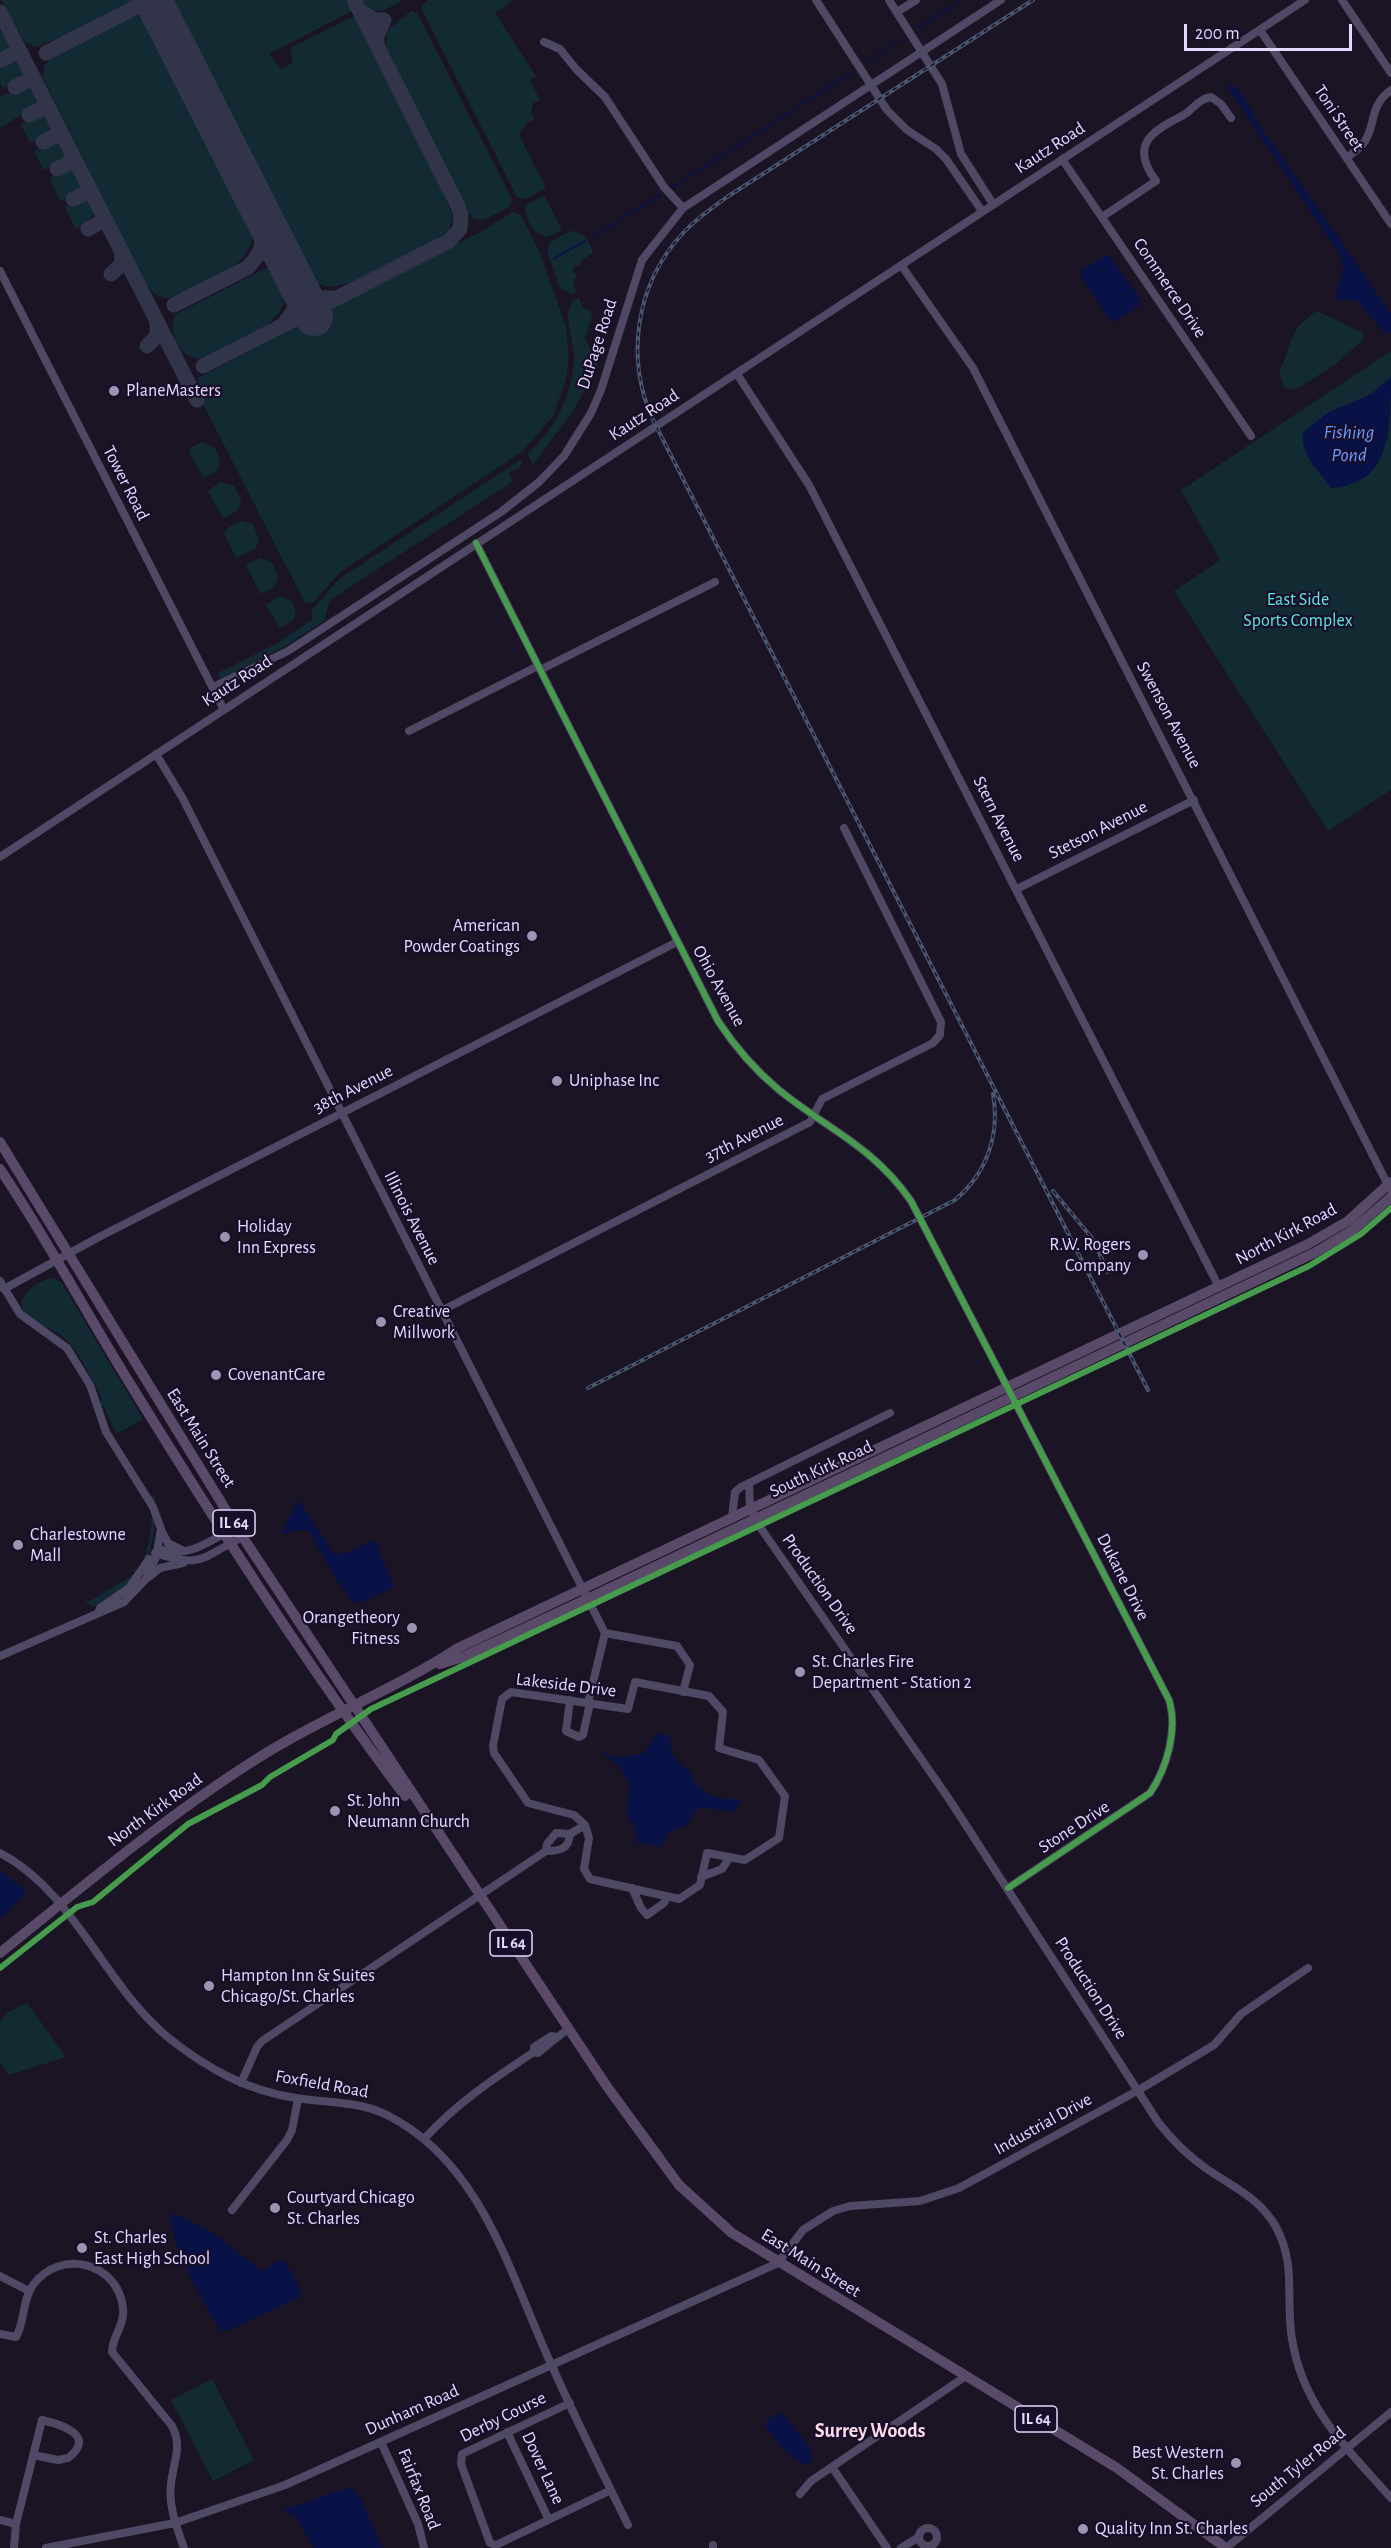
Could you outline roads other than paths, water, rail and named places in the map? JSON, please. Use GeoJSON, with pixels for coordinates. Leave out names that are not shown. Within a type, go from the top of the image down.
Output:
{"type":"FeatureCollection","features":[{"type":"Feature","properties":{"kind":"main road","name":"East Main Street"},"geometry":{"type":"LineString","coordinates":[[0,1142],[243,1537],[352,1705],[568,2028],[679,2185],[732,2233],[1117,2468],[1226,2548]]}},
{"type":"Feature","properties":{"kind":"main road","name":"East Main Street"},"geometry":{"type":"LineString","coordinates":[[0,1168],[51,1264],[224,1533],[342,1711],[480,1897]]}},
{"type":"Feature","properties":{"kind":"main road","name":"North Kirk Road"},"geometry":{"type":"LineString","coordinates":[[1222,1292],[1340,1239],[1366,1220],[1390,1189]]}},
{"type":"Feature","properties":{"kind":"main road","name":"South Kirk Road"},"geometry":{"type":"LineString","coordinates":[[342,1711],[430,1666],[463,1657],[750,1508],[1011,1391],[1222,1292]]}},
{"type":"Feature","properties":{"kind":"main road","name":"South Kirk Road"},"geometry":{"type":"LineString","coordinates":[[585,1594],[755,1519],[1011,1391]]}},
{"type":"Feature","properties":{"kind":"main road","name":"North Kirk Road"},"geometry":{"type":"LineString","coordinates":[[0,1953],[140,1839],[198,1797],[269,1751],[342,1711]]}},
{"type":"Feature","properties":{"kind":"street"},"geometry":{"type":"LineString","coordinates":[[816,0],[899,123],[946,159],[982,212]]}},
{"type":"Feature","properties":{"kind":"street"},"geometry":{"type":"LineString","coordinates":[[889,0],[922,51],[946,95],[954,137],[961,154],[993,204]]}},
{"type":"Feature","properties":{"kind":"street"},"geometry":{"type":"LineString","coordinates":[[897,12],[916,0]]}},
{"type":"Feature","properties":{"kind":"street","name":"DuPage Road"},"geometry":{"type":"LineString","coordinates":[[213,687],[288,651],[517,501],[544,477],[569,448],[598,398],[642,260],[683,208],[1001,0]]}},
{"type":"Feature","properties":{"kind":"street","name":"Kautz Road"},"geometry":{"type":"LineString","coordinates":[[0,857],[1305,0]]}},
{"type":"Feature","properties":{"kind":"street"},"geometry":{"type":"LineString","coordinates":[[1342,0],[1391,74]]}},
{"type":"Feature","properties":{"kind":"street","name":"Toni Street"},"geometry":{"type":"LineString","coordinates":[[1260,30],[1391,224]]}},
{"type":"Feature","properties":{"kind":"street"},"geometry":{"type":"LineString","coordinates":[[544,42],[560,49],[576,69],[605,96],[664,187],[683,208]]}},
{"type":"Feature","properties":{"kind":"street"},"geometry":{"type":"LineString","coordinates":[[1347,158],[1365,141],[1371,119],[1382,96],[1391,90]]}},
{"type":"Feature","properties":{"kind":"street"},"geometry":{"type":"LineString","coordinates":[[1102,217],[1156,181],[1147,170],[1145,154],[1148,137],[1158,127],[1182,117],[1204,98],[1211,97],[1221,104],[1231,118]]}},
{"type":"Feature","properties":{"kind":"street","name":"Commerce Drive"},"geometry":{"type":"LineString","coordinates":[[1062,159],[1251,436]]}},
{"type":"Feature","properties":{"kind":"street","name":"Swenson Avenue"},"geometry":{"type":"LineString","coordinates":[[901,264],[973,368],[1390,1189]]}},
{"type":"Feature","properties":{"kind":"street","name":"Tower Road"},"geometry":{"type":"LineString","coordinates":[[0,272],[224,710]]}},
{"type":"Feature","properties":{"kind":"street","name":"Stern Avenue"},"geometry":{"type":"LineString","coordinates":[[737,374],[809,485],[1222,1292]]}},
{"type":"Feature","properties":{"kind":"street","name":"Ohio Avenue"},"geometry":{"type":"LineString","coordinates":[[476,543],[714,1013],[735,1045],[766,1078],[873,1157],[911,1201],[1011,1391]]}},
{"type":"Feature","properties":{"kind":"street"},"geometry":{"type":"LineString","coordinates":[[409,731],[715,582]]}},
{"type":"Feature","properties":{"kind":"street","name":"Illinois Avenue"},"geometry":{"type":"LineString","coordinates":[[156,754],[182,797],[605,1633]]}},
{"type":"Feature","properties":{"kind":"street","name":"Stetson Avenue"},"geometry":{"type":"LineString","coordinates":[[1017,889],[1194,800]]}},
{"type":"Feature","properties":{"kind":"street","name":"37th Avenue"},"geometry":{"type":"LineString","coordinates":[[441,1311],[810,1122],[816,1115],[822,1099],[933,1043],[940,1035],[941,1022],[844,828]]}},
{"type":"Feature","properties":{"kind":"street","name":"38th Avenue"},"geometry":{"type":"LineString","coordinates":[[4,1288],[677,942]]}},
{"type":"Feature","properties":{"kind":"street"},"geometry":{"type":"LineString","coordinates":[[4,1288],[30,1324],[59,1340],[67,1348],[93,1392],[106,1432],[153,1507],[168,1543],[184,1551]]}},
{"type":"Feature","properties":{"kind":"street","name":"Dukane Drive"},"geometry":{"type":"LineString","coordinates":[[1011,1391],[1170,1700],[1173,1718],[1172,1732],[1162,1770],[1153,1788]]}},
{"type":"Feature","properties":{"kind":"street"},"geometry":{"type":"LineString","coordinates":[[732,1517],[735,1492],[890,1413]]}},
{"type":"Feature","properties":{"kind":"street","name":"Production Drive"},"geometry":{"type":"LineString","coordinates":[[749,1483],[750,1508],[755,1519],[1008,1888],[1137,2091],[1177,2145],[1210,2171],[1248,2195],[1274,2224],[1283,2240],[1291,2277],[1291,2336],[1296,2363],[1314,2406],[1347,2449],[1391,2498]]}},
{"type":"Feature","properties":{"kind":"street"},"geometry":{"type":"LineString","coordinates":[[156,1550],[181,1554],[184,1551],[203,1547],[237,1527]]}},
{"type":"Feature","properties":{"kind":"street"},"geometry":{"type":"LineString","coordinates":[[146,1579],[161,1529]]}},
{"type":"Feature","properties":{"kind":"street"},"geometry":{"type":"LineString","coordinates":[[99,1611],[104,1612],[124,1602],[146,1579],[165,1566],[207,1557],[243,1537]]}},
{"type":"Feature","properties":{"kind":"street"},"geometry":{"type":"LineString","coordinates":[[156,1550],[184,1562]]}},
{"type":"Feature","properties":{"kind":"street"},"geometry":{"type":"LineString","coordinates":[[0,1656],[99,1611],[129,1588],[156,1550]]}},
{"type":"Feature","properties":{"kind":"street"},"geometry":{"type":"LineString","coordinates":[[570,1700],[566,1731],[579,1737],[583,1735],[605,1633],[677,1646],[690,1665],[683,1692]]}},
{"type":"Feature","properties":{"kind":"street","name":"Lakeside Drive"},"geometry":{"type":"LineString","coordinates":[[635,1682],[709,1696],[723,1712],[719,1748],[759,1760],[785,1796],[779,1838],[745,1860],[707,1853],[700,1885],[679,1899],[590,1879],[584,1869],[589,1838],[585,1825],[574,1815],[528,1803],[494,1753],[492,1746],[502,1699],[506,1694],[511,1692],[589,1703],[628,1709],[635,1682]]}},
{"type":"Feature","properties":{"kind":"street","name":"Stone Drive"},"geometry":{"type":"LineString","coordinates":[[1008,1888],[1141,1801],[1153,1788]]}},
{"type":"Feature","properties":{"kind":"street"},"geometry":{"type":"LineString","coordinates":[[546,1851],[547,1844],[556,1833],[570,1834],[585,1825]]}},
{"type":"Feature","properties":{"kind":"street"},"geometry":{"type":"LineString","coordinates":[[241,2083],[262,2041],[546,1851],[564,1849],[568,1844],[570,1834]]}},
{"type":"Feature","properties":{"kind":"street","name":"Foxfield Road"},"geometry":{"type":"LineString","coordinates":[[0,1852],[25,1868],[60,1905],[144,2013],[166,2035],[203,2063],[241,2083],[298,2099],[370,2108],[398,2120],[424,2139],[460,2176],[482,2209],[552,2366],[628,2525]]}},
{"type":"Feature","properties":{"kind":"street"},"geometry":{"type":"LineString","coordinates":[[701,1877],[722,1869],[730,1857]]}},
{"type":"Feature","properties":{"kind":"street"},"geometry":{"type":"LineString","coordinates":[[632,1888],[641,1908],[647,1915],[664,1903],[667,1896]]}},
{"type":"Feature","properties":{"kind":"street","name":"Industrial Drive"},"geometry":{"type":"LineString","coordinates":[[778,2263],[802,2230],[833,2211],[850,2206],[920,2201],[959,2188],[1137,2091],[1214,2045],[1240,2014],[1308,1968]]}},
{"type":"Feature","properties":{"kind":"street"},"geometry":{"type":"LineString","coordinates":[[424,2139],[476,2090],[534,2052],[534,2047],[550,2036],[556,2037],[568,2028]]}},
{"type":"Feature","properties":{"kind":"street"},"geometry":{"type":"LineString","coordinates":[[232,2210],[288,2140],[298,2099]]}},
{"type":"Feature","properties":{"kind":"street","name":"Dunham Road"},"geometry":{"type":"LineString","coordinates":[[46,2548],[175,2523],[285,2486],[778,2263]]}},
{"type":"Feature","properties":{"kind":"street"},"geometry":{"type":"LineString","coordinates":[[0,2334],[16,2337],[28,2291],[44,2272],[55,2265],[79,2264],[102,2272],[119,2293],[123,2307],[123,2323],[112,2347],[115,2358],[172,2426],[177,2436],[177,2458],[171,2485],[175,2523],[184,2548]]}},
{"type":"Feature","properties":{"kind":"street"},"geometry":{"type":"LineString","coordinates":[[0,2276],[28,2291]]}},
{"type":"Feature","properties":{"kind":"street"},"geometry":{"type":"LineString","coordinates":[[800,2494],[811,2481],[966,2376]]}},
{"type":"Feature","properties":{"kind":"street","name":"Derby Course"},"geometry":{"type":"LineString","coordinates":[[570,2403],[468,2448],[462,2454],[460,2459],[490,2543],[496,2545],[548,2518],[611,2490]]}},
{"type":"Feature","properties":{"kind":"street","name":"South Tyler Road"},"geometry":{"type":"LineString","coordinates":[[1226,2548],[1391,2412]]}},
{"type":"Feature","properties":{"kind":"street"},"geometry":{"type":"LineString","coordinates":[[14,2548],[16,2524],[33,2455],[42,2420],[70,2427],[77,2436],[77,2446],[72,2455],[62,2461],[33,2455]]}},
{"type":"Feature","properties":{"kind":"street","name":"Dover Lane"},"geometry":{"type":"LineString","coordinates":[[507,2432],[548,2518]]}},
{"type":"Feature","properties":{"kind":"street","name":"Fairfax Road"},"geometry":{"type":"LineString","coordinates":[[381,2442],[418,2524],[424,2548]]}},
{"type":"Feature","properties":{"kind":"street"},"geometry":{"type":"LineString","coordinates":[[832,2467],[887,2548]]}},
{"type":"Feature","properties":{"kind":"street"},"geometry":{"type":"LineString","coordinates":[[0,2520],[16,2524]]}},
{"type":"Feature","properties":{"kind":"street"},"geometry":{"type":"LineString","coordinates":[[901,2548],[920,2537]]}},
{"type":"Feature","properties":{"kind":"water"},"geometry":{"type":"Polygon","coordinates":[[[1229,84],[1242,95],[1258,124],[1391,314],[1391,333],[1384,333],[1358,301],[1337,299],[1337,288],[1343,274],[1342,261],[1338,252],[1229,89],[1229,84]]]}},
{"type":"Feature","properties":{"kind":"water"},"geometry":{"type":"Polygon","coordinates":[[[1108,254],[1138,295],[1140,305],[1116,322],[1109,318],[1080,275],[1081,271],[1108,254]]]}},
{"type":"Feature","properties":{"kind":"water","name":"Fishing Pond"},"geometry":{"type":"Polygon","coordinates":[[[1391,377],[1390,419],[1381,457],[1367,476],[1350,485],[1331,488],[1307,455],[1303,432],[1327,413],[1371,394],[1391,377]]]}},
{"type":"Feature","properties":{"kind":"water"},"geometry":{"type":"Polygon","coordinates":[[[298,1500],[334,1554],[346,1553],[375,1540],[394,1587],[363,1602],[352,1602],[337,1581],[309,1531],[298,1530],[284,1534],[282,1532],[298,1500]]]}},
{"type":"Feature","properties":{"kind":"water"},"geometry":{"type":"Polygon","coordinates":[[[658,1733],[670,1736],[672,1755],[689,1771],[696,1785],[709,1795],[722,1799],[741,1799],[735,1812],[701,1807],[693,1813],[688,1824],[669,1832],[661,1847],[636,1842],[636,1828],[627,1816],[629,1783],[619,1765],[602,1754],[604,1752],[616,1758],[644,1753],[658,1733]]]}},
{"type":"Feature","properties":{"kind":"water"},"geometry":{"type":"Polygon","coordinates":[[[0,1871],[26,1891],[23,1897],[0,1919],[0,1871]]]}},
{"type":"Feature","properties":{"kind":"water"},"geometry":{"type":"Polygon","coordinates":[[[174,2213],[214,2233],[262,2271],[279,2260],[285,2261],[300,2289],[300,2297],[229,2330],[220,2331],[178,2249],[169,2219],[174,2213]]]}},
{"type":"Feature","properties":{"kind":"water"},"geometry":{"type":"Polygon","coordinates":[[[783,2413],[812,2451],[810,2465],[790,2455],[765,2425],[768,2419],[783,2413]]]}},
{"type":"Feature","properties":{"kind":"water"},"geometry":{"type":"Polygon","coordinates":[[[352,2488],[361,2499],[383,2548],[314,2548],[295,2516],[280,2508],[298,2506],[343,2489],[352,2488]]]}},
{"type":"Feature","properties":{"kind":"waterway"},"geometry":{"type":"LineString","coordinates":[[918,28],[961,0]]}},
{"type":"Feature","properties":{"kind":"waterway"},"geometry":{"type":"LineString","coordinates":[[867,62],[903,38]]}},
{"type":"Feature","properties":{"kind":"waterway"},"geometry":{"type":"LineString","coordinates":[[672,188],[852,72]]}},
{"type":"Feature","properties":{"kind":"waterway"},"geometry":{"type":"LineString","coordinates":[[593,236],[661,195]]}},
{"type":"Feature","properties":{"kind":"waterway"},"geometry":{"type":"LineString","coordinates":[[553,259],[585,241]]}},
{"type":"Feature","properties":{"kind":"railway"},"geometry":{"type":"LineString","coordinates":[[1033,0],[727,197],[694,222],[667,253],[654,276],[645,300],[639,325],[640,376],[646,401],[656,426],[1148,1390]]}},
{"type":"Feature","properties":{"kind":"railway"},"geometry":{"type":"LineString","coordinates":[[588,1388],[955,1200],[975,1178],[989,1152],[995,1124],[993,1094]]}},
{"type":"Feature","properties":{"kind":"railway"},"geometry":{"type":"LineString","coordinates":[[1053,1191],[1092,1238],[1108,1272]]}},
{"type":"Feature","properties":{"kind":"place","name":"PlaneMasters"},"geometry":{"type":"Point","coordinates":[114,391]}},
{"type":"Feature","properties":{"kind":"place","name":"American Powder Coatings"},"geometry":{"type":"Point","coordinates":[532,936]}},
{"type":"Feature","properties":{"kind":"place","name":"Uniphase Inc"},"geometry":{"type":"Point","coordinates":[557,1081]}},
{"type":"Feature","properties":{"kind":"place","name":"Holiday Inn Express"},"geometry":{"type":"Point","coordinates":[225,1237]}},
{"type":"Feature","properties":{"kind":"place","name":"R.W. Rogers Company"},"geometry":{"type":"Point","coordinates":[1143,1255]}},
{"type":"Feature","properties":{"kind":"place","name":"Creative Millwork"},"geometry":{"type":"Point","coordinates":[381,1322]}},
{"type":"Feature","properties":{"kind":"place","name":"CovenantCare"},"geometry":{"type":"Point","coordinates":[216,1375]}},
{"type":"Feature","properties":{"kind":"place","name":"Charlestowne Mall"},"geometry":{"type":"Point","coordinates":[18,1545]}},
{"type":"Feature","properties":{"kind":"place","name":"Orangetheory Fitness"},"geometry":{"type":"Point","coordinates":[412,1628]}},
{"type":"Feature","properties":{"kind":"place","name":"St. Charles Fire Department - Station 2"},"geometry":{"type":"Point","coordinates":[800,1672]}},
{"type":"Feature","properties":{"kind":"place","name":"St. John Neumann Church"},"geometry":{"type":"Point","coordinates":[335,1811]}},
{"type":"Feature","properties":{"kind":"place","name":"Hampton Inn & Suites Chicago/St. Charles"},"geometry":{"type":"Point","coordinates":[209,1986]}},
{"type":"Feature","properties":{"kind":"place","name":"Courtyard Chicago St. Charles"},"geometry":{"type":"Point","coordinates":[275,2208]}},
{"type":"Feature","properties":{"kind":"place","name":"St. Charles East High School"},"geometry":{"type":"Point","coordinates":[82,2248]}},
{"type":"Feature","properties":{"kind":"place","name":"Best Western St. Charles"},"geometry":{"type":"Point","coordinates":[1236,2463]}},
{"type":"Feature","properties":{"kind":"place","name":"Quality Inn St. Charles"},"geometry":{"type":"Point","coordinates":[1083,2529]}},
{"type":"Feature","properties":{"kind":"district","name":"Surrey Woods"},"geometry":{"type":"Point","coordinates":[870,2431]}},
{"type":"Feature","properties":{"kind":"park label","name":"East Side Sports Complex"},"geometry":{"type":"Point","coordinates":[1298,610]}}]}
